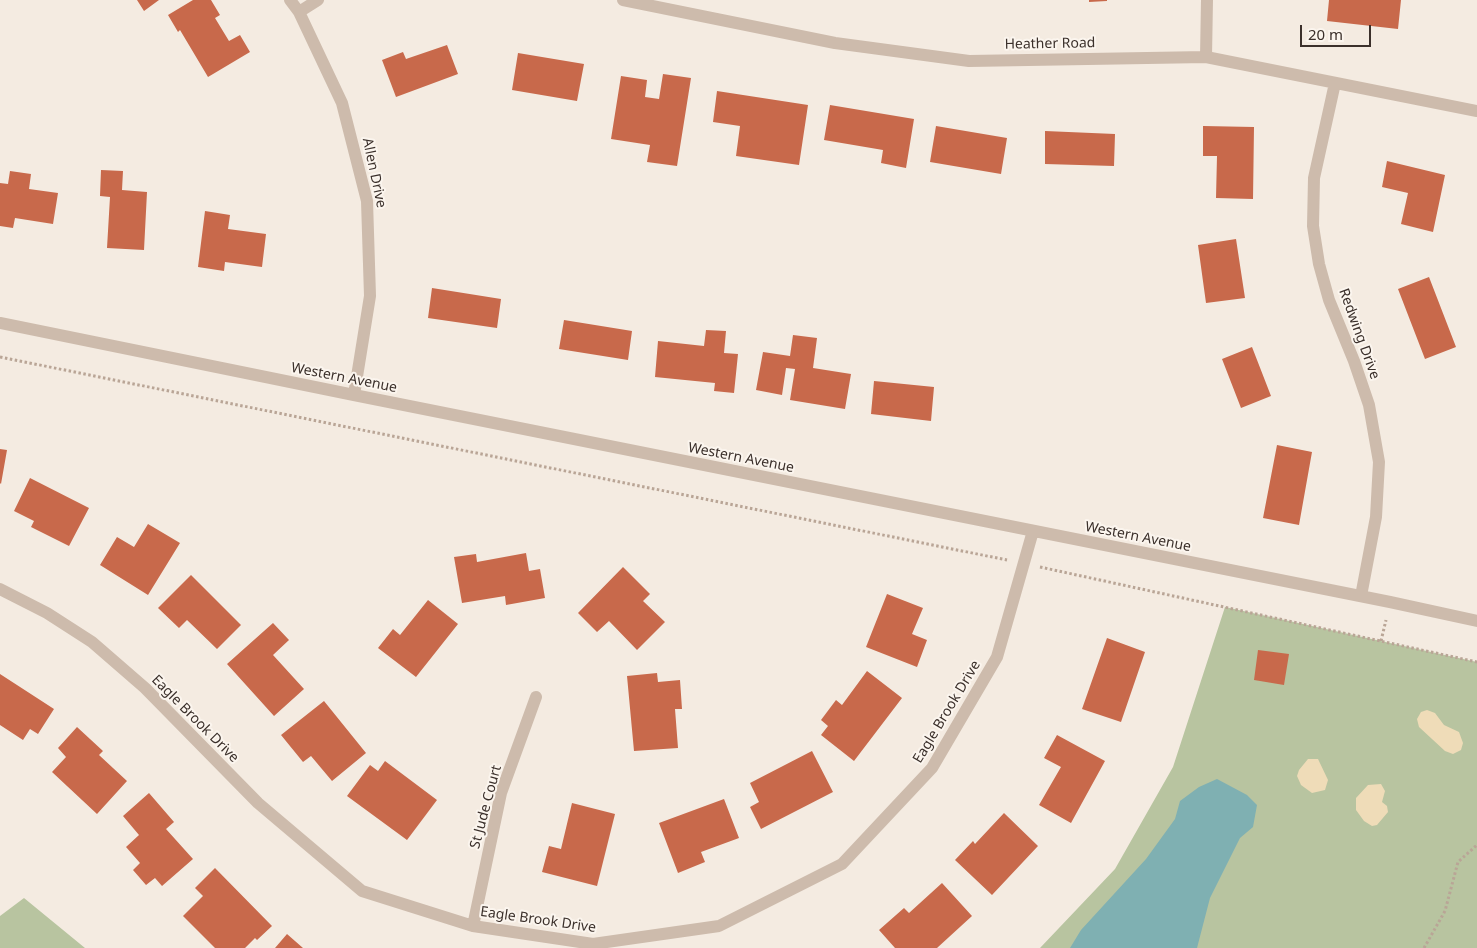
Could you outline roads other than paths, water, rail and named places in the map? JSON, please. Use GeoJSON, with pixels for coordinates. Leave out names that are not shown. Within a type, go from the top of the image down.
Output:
{"type":"FeatureCollection","features":[{"type":"Feature","properties":{"kind":"street","name":"Allen Drive"},"geometry":{"type":"LineString","coordinates":[[290,0],[299,12],[342,102],[367,201],[370,296],[354,395]]}},
{"type":"Feature","properties":{"kind":"street"},"geometry":{"type":"LineString","coordinates":[[299,12],[318,0]]}},
{"type":"Feature","properties":{"kind":"street","name":"Heather Road"},"geometry":{"type":"LineString","coordinates":[[624,0],[835,43],[969,61],[1206,57],[1477,111]]}},
{"type":"Feature","properties":{"kind":"street"},"geometry":{"type":"LineString","coordinates":[[1206,57],[1207,0]]}},
{"type":"Feature","properties":{"kind":"street","name":"Redwing Drive"},"geometry":{"type":"LineString","coordinates":[[1335,83],[1314,178],[1313,226],[1319,264],[1329,300],[1354,361],[1369,405],[1379,462],[1376,517],[1361,596]]}},
{"type":"Feature","properties":{"kind":"street","name":"Western Avenue"},"geometry":{"type":"LineString","coordinates":[[0,323],[1361,596],[1477,621]]}},
{"type":"Feature","properties":{"kind":"street","name":"Eagle Brook Drive"},"geometry":{"type":"LineString","coordinates":[[0,589],[47,613],[92,642],[145,688],[258,803],[362,891],[473,926],[593,944],[719,926],[842,864],[932,768],[997,657],[1033,531]]}},
{"type":"Feature","properties":{"kind":"street","name":"St Jude Court"},"geometry":{"type":"LineString","coordinates":[[473,926],[501,793],[536,697]]}},
{"type":"Feature","properties":{"kind":"water"},"geometry":{"type":"Polygon","coordinates":[[[1217,779],[1247,795],[1257,805],[1253,827],[1240,838],[1210,898],[1197,948],[1070,948],[1081,930],[1146,859],[1175,819],[1180,801],[1199,787],[1217,779]]]}}]}
